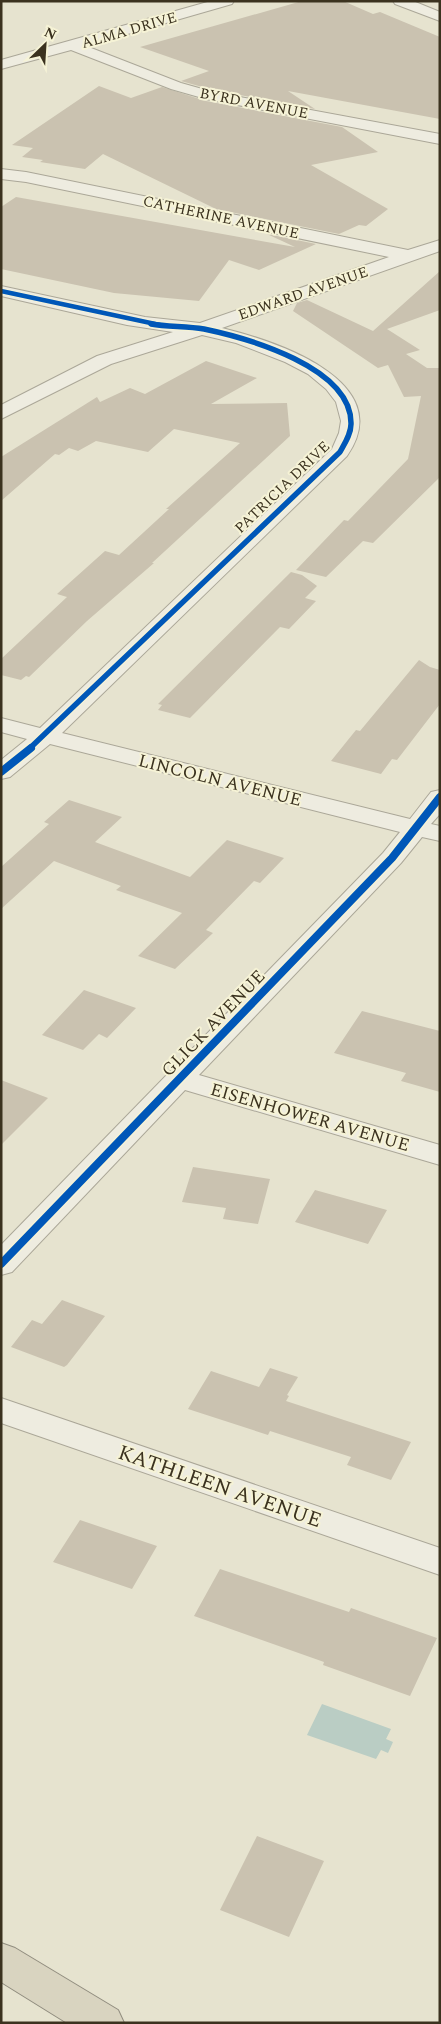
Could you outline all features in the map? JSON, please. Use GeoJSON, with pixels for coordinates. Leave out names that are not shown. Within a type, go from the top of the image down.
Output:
{"type":"FeatureCollection","features":[{"type":"Feature","properties":{"kind":"highway"},"geometry":{"type":"LineString","coordinates":[[1,1962],[104,2023]]}},
{"type":"Feature","properties":{"kind":"street","name":"ALMA DRIVE"},"geometry":{"type":"LineString","coordinates":[[1,65],[74,46],[227,1]]}},
{"type":"Feature","properties":{"kind":"street"},"geometry":{"type":"LineString","coordinates":[[400,1],[440,17]]}},
{"type":"Feature","properties":{"kind":"street","name":"BYRD AVENUE"},"geometry":{"type":"LineString","coordinates":[[74,46],[176,86],[211,96],[440,139]]}},
{"type":"Feature","properties":{"kind":"street","name":"CATHERINE AVENUE"},"geometry":{"type":"LineString","coordinates":[[1,174],[26,177],[440,262]]}},
{"type":"Feature","properties":{"kind":"street","name":"EDWARD AVENUE"},"geometry":{"type":"LineString","coordinates":[[1,413],[69,376],[104,360],[201,329],[440,245]]}},
{"type":"Feature","properties":{"kind":"street","name":"PATRICIA DRIVE"},"geometry":{"type":"LineString","coordinates":[[1,291],[147,324],[201,329],[260,344],[324,377],[338,390],[348,404],[352,419],[351,431],[340,452],[45,736],[1,772]]}},
{"type":"Feature","properties":{"kind":"street","name":"LINCOLN AVENUE"},"geometry":{"type":"LineString","coordinates":[[1,725],[428,831]]}},
{"type":"Feature","properties":{"kind":"street","name":"GLICK AVENUE"},"geometry":{"type":"LineString","coordinates":[[1,1264],[392,858],[428,831],[440,797]]}},
{"type":"Feature","properties":{"kind":"street","name":"EISENHOWER AVENUE"},"geometry":{"type":"LineString","coordinates":[[180,1079],[440,1155]]}},
{"type":"Feature","properties":{"kind":"street","name":"KATHLEEN AVENUE"},"geometry":{"type":"LineString","coordinates":[[1,1410],[440,1562]]}},
{"type":"Feature","properties":{"kind":"shaded area"},"geometry":{"type":"Polygon","coordinates":[[[322,1704],[391,1729],[386,1739],[393,1742],[388,1753],[381,1750],[376,1759],[307,1735],[322,1704]]]}},
{"type":"Feature","properties":{"kind":"building"},"geometry":{"type":"Polygon","coordinates":[[[302,1],[343,1],[373,14],[380,12],[440,37],[440,119],[288,91],[315,109],[213,90],[181,81],[209,71],[140,47],[302,1]]]}},
{"type":"Feature","properties":{"kind":"building"},"geometry":{"type":"Polygon","coordinates":[[[99,86],[131,98],[162,87],[206,101],[342,127],[378,152],[311,165],[388,209],[366,226],[359,225],[339,234],[216,209],[103,154],[85,169],[40,162],[43,160],[22,157],[33,148],[12,145],[99,86]]]}},
{"type":"Feature","properties":{"kind":"building"},"geometry":{"type":"Polygon","coordinates":[[[16,197],[295,247],[267,234],[316,244],[259,270],[229,260],[199,301],[114,293],[1,269],[1,207],[16,197]]]}},
{"type":"Feature","properties":{"kind":"building"},"geometry":{"type":"Polygon","coordinates":[[[440,271],[440,310],[387,329],[420,350],[406,354],[427,368],[440,368],[440,477],[373,543],[363,541],[326,577],[296,570],[344,520],[348,521],[408,459],[421,396],[404,397],[388,365],[378,368],[293,311],[297,303],[307,300],[373,331],[440,271]]]}},
{"type":"Feature","properties":{"kind":"building"},"geometry":{"type":"Polygon","coordinates":[[[206,361],[257,378],[211,404],[287,403],[290,436],[152,563],[154,563],[87,621],[29,677],[26,676],[21,680],[1,675],[1,659],[67,597],[57,594],[105,551],[119,555],[169,509],[166,509],[240,443],[174,429],[148,452],[96,441],[78,451],[69,448],[59,455],[55,454],[1,501],[1,457],[97,397],[100,402],[130,388],[145,394],[206,361]]]}},
{"type":"Feature","properties":{"kind":"building"},"geometry":{"type":"Polygon","coordinates":[[[291,572],[302,575],[317,586],[305,598],[316,601],[289,629],[280,627],[190,718],[158,710],[162,705],[158,704],[291,572]]]}},
{"type":"Feature","properties":{"kind":"building"},"geometry":{"type":"Polygon","coordinates":[[[419,660],[430,667],[440,670],[440,704],[397,760],[392,759],[381,774],[331,761],[356,730],[360,731],[419,660]]]}},
{"type":"Feature","properties":{"kind":"building"},"geometry":{"type":"Polygon","coordinates":[[[69,800],[122,817],[95,842],[190,877],[227,840],[284,858],[260,883],[254,881],[206,930],[213,933],[175,969],[138,956],[182,913],[116,890],[121,886],[54,861],[1,909],[1,867],[49,824],[44,822],[69,800]]]}},
{"type":"Feature","properties":{"kind":"building"},"geometry":{"type":"Polygon","coordinates":[[[84,990],[136,1008],[107,1038],[99,1034],[83,1050],[42,1035],[84,990]]]}},
{"type":"Feature","properties":{"kind":"building"},"geometry":{"type":"Polygon","coordinates":[[[362,1011],[440,1031],[440,1092],[401,1081],[406,1073],[334,1053],[362,1011]]]}},
{"type":"Feature","properties":{"kind":"building"},"geometry":{"type":"Polygon","coordinates":[[[1,1080],[48,1098],[1,1145],[1,1080]]]}},
{"type":"Feature","properties":{"kind":"building"},"geometry":{"type":"Polygon","coordinates":[[[193,1167],[270,1179],[258,1224],[223,1219],[226,1208],[182,1202],[193,1167]]]}},
{"type":"Feature","properties":{"kind":"building"},"geometry":{"type":"Polygon","coordinates":[[[315,1190],[387,1210],[368,1244],[295,1222],[315,1190]]]}},
{"type":"Feature","properties":{"kind":"building"},"geometry":{"type":"Polygon","coordinates":[[[62,1300],[105,1316],[67,1365],[64,1367],[11,1347],[32,1320],[42,1324],[62,1300]]]}},
{"type":"Feature","properties":{"kind":"building"},"geometry":{"type":"Polygon","coordinates":[[[270,1368],[298,1377],[287,1395],[289,1396],[286,1401],[411,1442],[391,1480],[347,1465],[351,1457],[270,1431],[268,1435],[188,1409],[211,1371],[259,1387],[270,1368]]]}},
{"type":"Feature","properties":{"kind":"building"},"geometry":{"type":"Polygon","coordinates":[[[80,1520],[157,1546],[132,1589],[53,1562],[80,1520]]]}},
{"type":"Feature","properties":{"kind":"building"},"geometry":{"type":"Polygon","coordinates":[[[220,1569],[349,1612],[351,1608],[437,1638],[410,1696],[323,1665],[324,1662],[194,1616],[220,1569]]]}},
{"type":"Feature","properties":{"kind":"building"},"geometry":{"type":"Polygon","coordinates":[[[257,1836],[324,1861],[289,1937],[220,1910],[257,1836]]]}},
{"type":"Feature","properties":{"kind":"cycle path"},"geometry":{"type":"LineString","coordinates":[[1,291],[145,323],[202,329],[267,347],[314,370],[333,385],[346,402],[351,421],[348,437],[340,452],[45,736],[1,772]]}},
{"type":"Feature","properties":{"kind":"cycle path"},"geometry":{"type":"LineString","coordinates":[[1,1264],[392,858],[440,797]]}}]}
